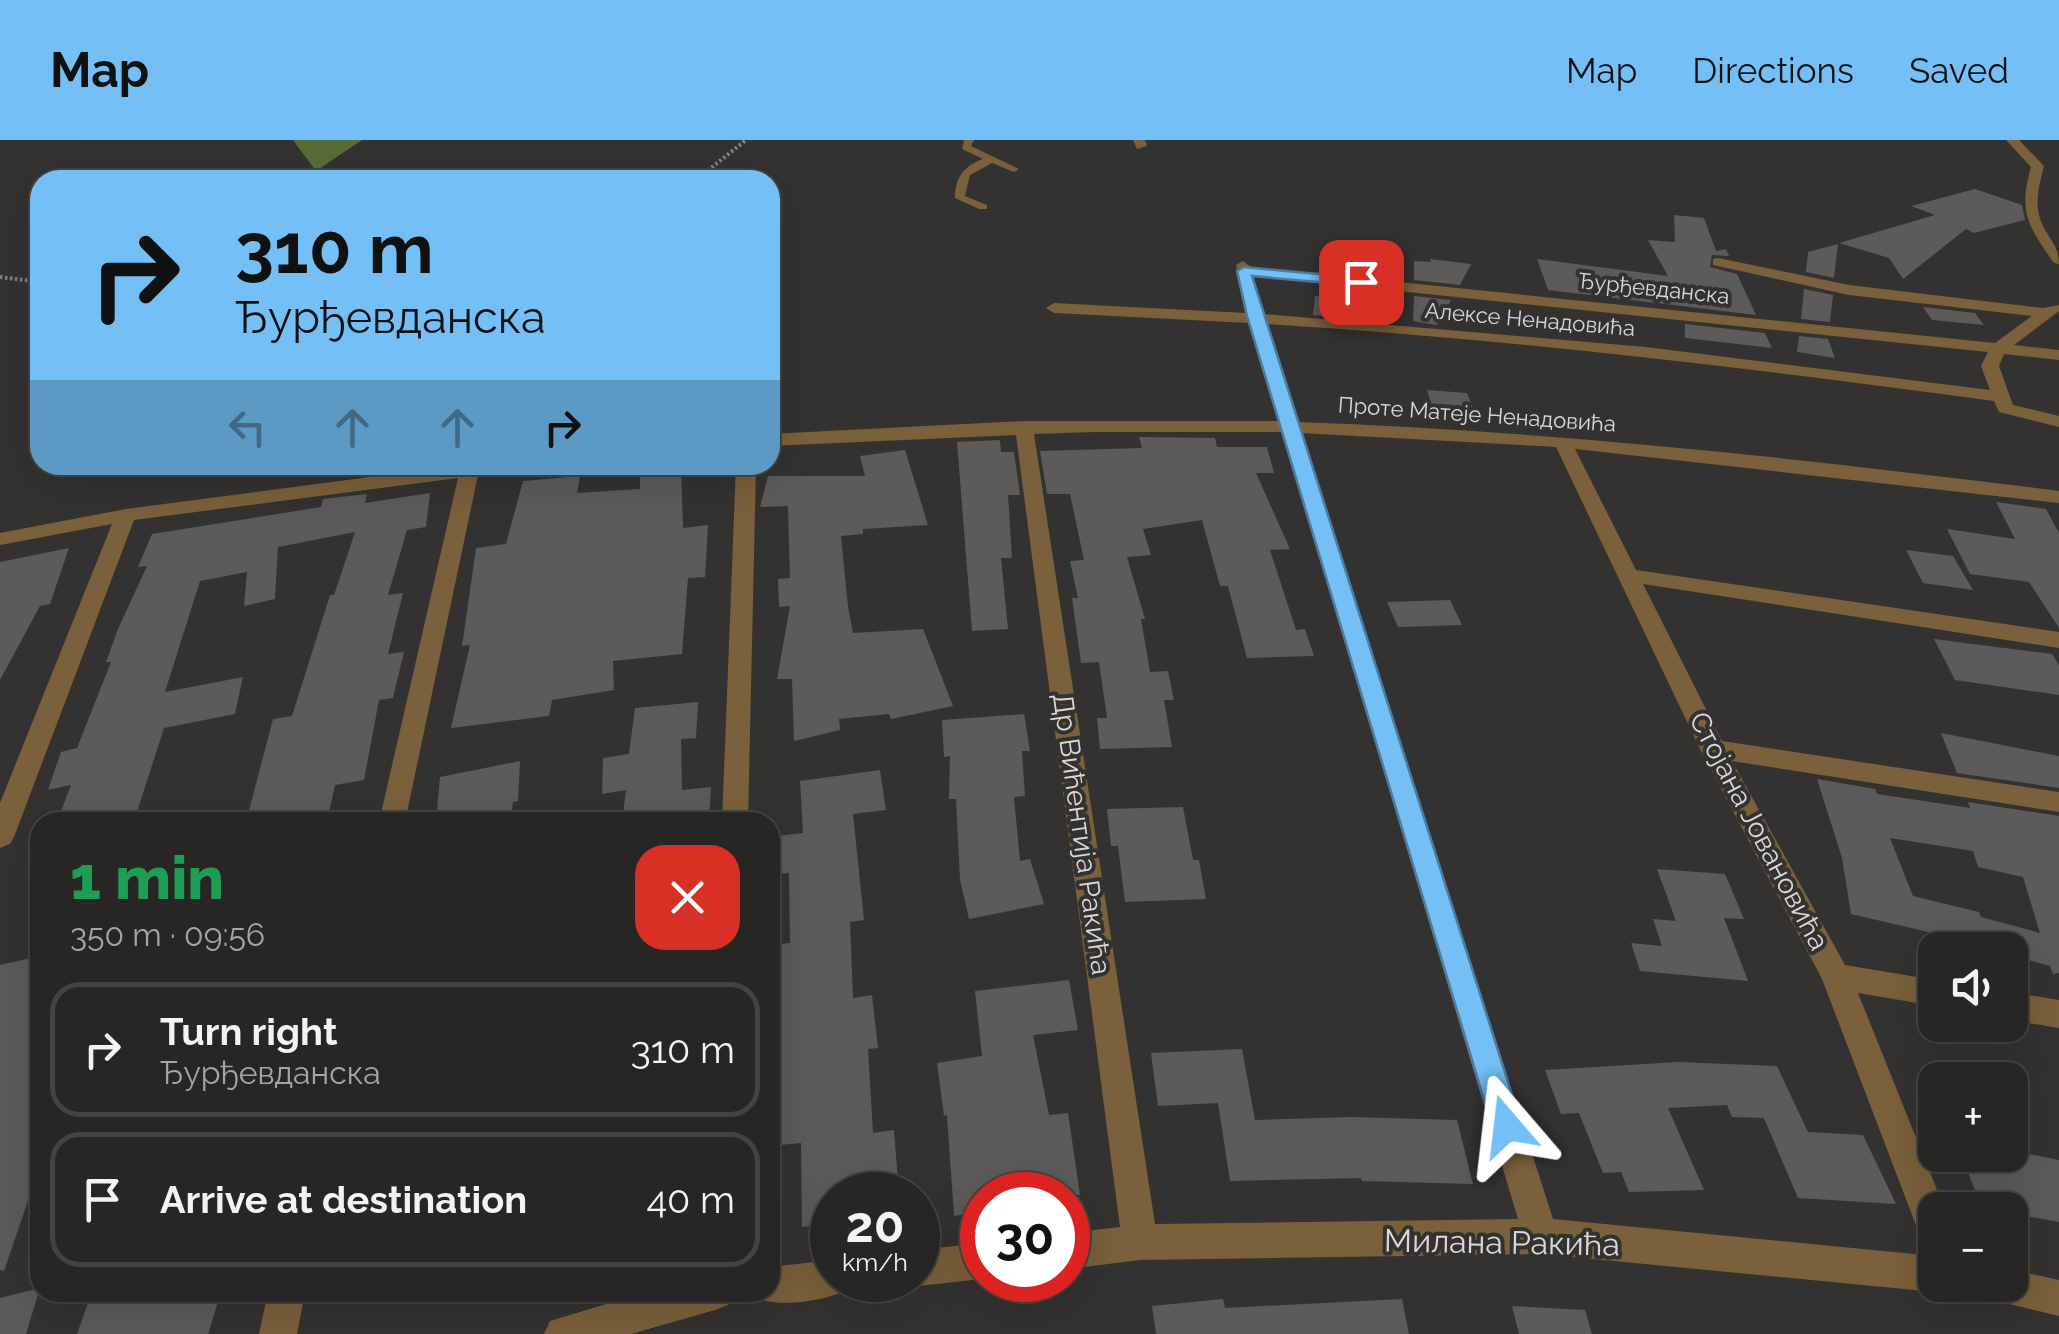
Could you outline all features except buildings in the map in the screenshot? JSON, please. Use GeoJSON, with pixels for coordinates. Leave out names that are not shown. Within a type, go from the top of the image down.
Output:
{"type":"FeatureCollection","features":[{"type":"Feature","properties":{"kind":"street"},"geometry":{"type":"LineString","coordinates":[[2012,140],[2038,166],[2028,200],[2035,226],[2059,260]]}},
{"type":"Feature","properties":{"kind":"street"},"geometry":{"type":"LineString","coordinates":[[1718,262],[1849,290],[2050,316]]}},
{"type":"Feature","properties":{"kind":"street","name":"Ђурђевданска"},"geometry":{"type":"LineString","coordinates":[[1255,316],[1244,268],[2059,355]]}},
{"type":"Feature","properties":{"kind":"street","name":"Алексе Ненадовића"},"geometry":{"type":"LineString","coordinates":[[1054,308],[1255,316],[1576,344],[2000,397]]}},
{"type":"Feature","properties":{"kind":"street"},"geometry":{"type":"LineString","coordinates":[[1255,316],[1541,1236]]}},
{"type":"Feature","properties":{"kind":"street"},"geometry":{"type":"LineString","coordinates":[[2050,316],[1998,349],[1990,366],[2009,412],[2059,422]]}},
{"type":"Feature","properties":{"kind":"street","name":"Проте Матеје Ненадовића"},"geometry":{"type":"LineString","coordinates":[[780,439],[1024,427],[1292,427],[1563,443],[1819,466],[2059,498]]}},
{"type":"Feature","properties":{"kind":"street","name":"Др Вићентија Ракића"},"geometry":{"type":"LineString","coordinates":[[1024,427],[1140,1242]]}},
{"type":"Feature","properties":{"kind":"street","name":"Стојана Јовановића"},"geometry":{"type":"LineString","coordinates":[[1563,443],[1632,576],[1714,749],[1836,976],[1921,1192]]}},
{"type":"Feature","properties":{"kind":"street"},"geometry":{"type":"LineString","coordinates":[[0,539],[126,514],[412,475]]}},
{"type":"Feature","properties":{"kind":"street"},"geometry":{"type":"LineString","coordinates":[[394,812],[469,475]]}},
{"type":"Feature","properties":{"kind":"street"},"geometry":{"type":"LineString","coordinates":[[734,812],[746,475]]}},
{"type":"Feature","properties":{"kind":"street"},"geometry":{"type":"LineString","coordinates":[[0,837],[126,514]]}},
{"type":"Feature","properties":{"kind":"street"},"geometry":{"type":"LineString","coordinates":[[1632,576],[2059,640]]}},
{"type":"Feature","properties":{"kind":"street"},"geometry":{"type":"LineString","coordinates":[[1714,749],[2059,802]]}},
{"type":"Feature","properties":{"kind":"street"},"geometry":{"type":"LineString","coordinates":[[1836,976],[1918,990]]}},
{"type":"Feature","properties":{"kind":"street"},"geometry":{"type":"LineString","coordinates":[[2028,1009],[2059,1014]]}},
{"type":"Feature","properties":{"kind":"street","name":"Милана Ракића"},"geometry":{"type":"LineString","coordinates":[[1090,1248],[1140,1242],[1541,1236],[1918,1272]]}},
{"type":"Feature","properties":{"kind":"street"},"geometry":{"type":"LineString","coordinates":[[780,1285],[810,1281]]}},
{"type":"Feature","properties":{"kind":"street"},"geometry":{"type":"LineString","coordinates":[[2028,1291],[2059,1298]]}},
{"type":"Feature","properties":{"kind":"street"},"geometry":{"type":"LineString","coordinates":[[278,1334],[285,1302]]}},
{"type":"Feature","properties":{"kind":"street"},"geometry":{"type":"LineString","coordinates":[[563,1334],[679,1302]]}},
{"type":"Feature","properties":{"kind":"lane"},"geometry":{"type":"LineString","coordinates":[[969,140],[966,147],[1014,169]]}},
{"type":"Feature","properties":{"kind":"lane"},"geometry":{"type":"LineString","coordinates":[[983,207],[960,198],[959,183],[973,168],[989,160]]}},
{"type":"Feature","properties":{"kind":"path"},"geometry":{"type":"LineString","coordinates":[[708,170],[746,140]]}},
{"type":"Feature","properties":{"kind":"path"},"geometry":{"type":"LineString","coordinates":[[0,276],[30,280]]}},
{"type":"Feature","properties":{"kind":"green space"},"geometry":{"type":"Polygon","coordinates":[[[293,140],[362,140],[317,170],[293,140]]]}},
{"type":"Feature","properties":{"kind":"route"},"geometry":{"type":"LineString","coordinates":[[1361,282],[1244,271],[1507,1126]]}}]}
